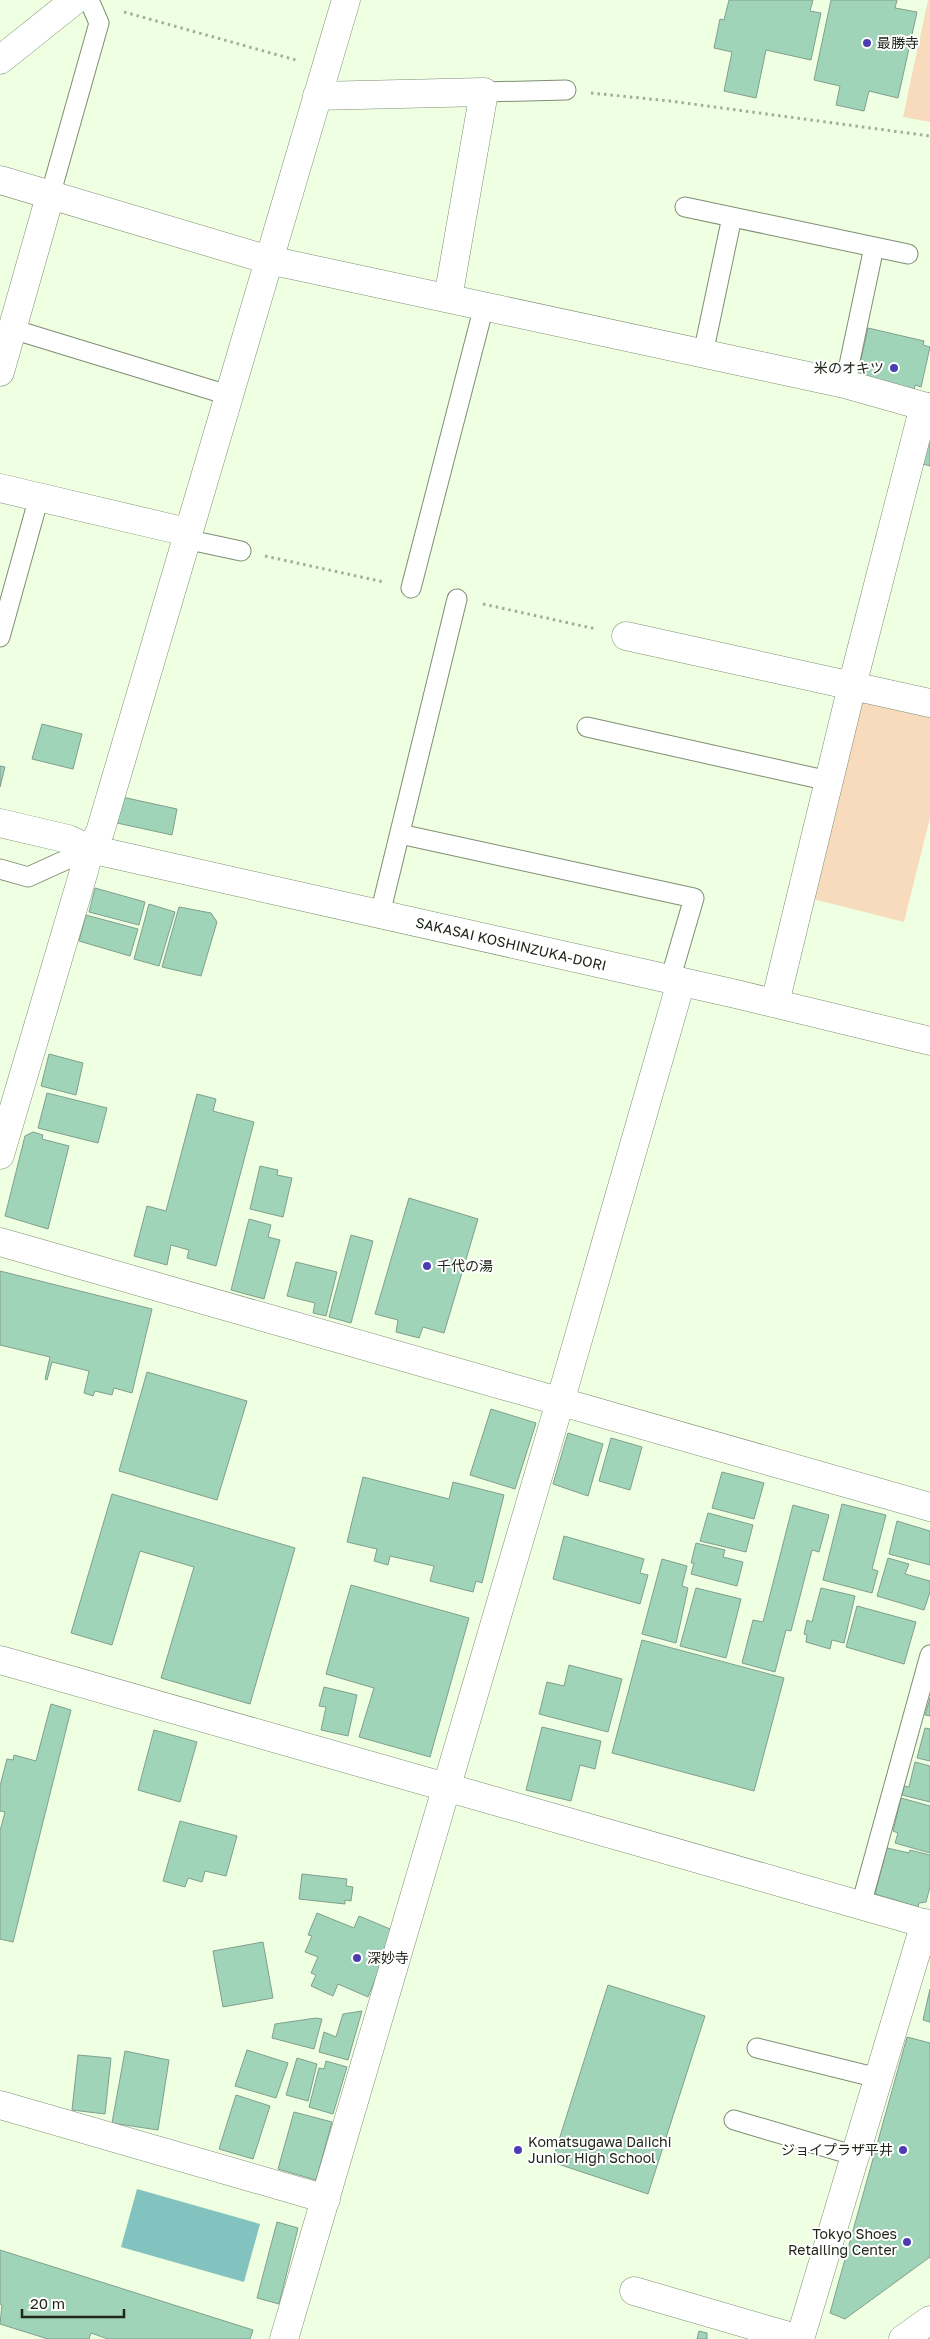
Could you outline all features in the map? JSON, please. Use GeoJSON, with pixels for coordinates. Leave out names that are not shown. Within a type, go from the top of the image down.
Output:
{"type":"FeatureCollection","features":[{"type":"Feature","properties":{"kind":"street"},"geometry":{"type":"LineString","coordinates":[[0,60],[75,0]]}},
{"type":"Feature","properties":{"kind":"street"},"geometry":{"type":"LineString","coordinates":[[0,1154],[90,849],[100,832],[187,532],[346,0]]}},
{"type":"Feature","properties":{"kind":"street"},"geometry":{"type":"LineString","coordinates":[[317,96],[484,92],[448,298]]}},
{"type":"Feature","properties":{"kind":"street"},"geometry":{"type":"LineString","coordinates":[[0,180],[269,260],[845,384],[927,407],[852,686],[775,1003]]}},
{"type":"Feature","properties":{"kind":"street"},"geometry":{"type":"LineString","coordinates":[[0,372],[50,196]]}},
{"type":"Feature","properties":{"kind":"street"},"geometry":{"type":"LineString","coordinates":[[0,488],[187,532]]}},
{"type":"Feature","properties":{"kind":"street"},"geometry":{"type":"LineString","coordinates":[[626,636],[930,703]]}},
{"type":"Feature","properties":{"kind":"street","name":"SAKASAI KOSHINZUKA-DORI"},"geometry":{"type":"LineString","coordinates":[[0,824],[68,839],[90,849],[775,1003],[930,1041]]}},
{"type":"Feature","properties":{"kind":"street"},"geometry":{"type":"LineString","coordinates":[[284,2339],[560,1402],[676,981]]}},
{"type":"Feature","properties":{"kind":"street"},"geometry":{"type":"LineString","coordinates":[[0,1242],[930,1507]]}},
{"type":"Feature","properties":{"kind":"street"},"geometry":{"type":"LineString","coordinates":[[0,1660],[448,1786],[927,1924],[799,2339],[634,2291]]}},
{"type":"Feature","properties":{"kind":"street"},"geometry":{"type":"LineString","coordinates":[[0,2105],[326,2199]]}},
{"type":"Feature","properties":{"kind":"lane"},"geometry":{"type":"LineString","coordinates":[[50,196],[99,23],[89,0]]}},
{"type":"Feature","properties":{"kind":"lane"},"geometry":{"type":"LineString","coordinates":[[484,92],[566,90]]}},
{"type":"Feature","properties":{"kind":"lane"},"geometry":{"type":"LineString","coordinates":[[685,207],[908,254]]}},
{"type":"Feature","properties":{"kind":"lane"},"geometry":{"type":"LineString","coordinates":[[703,354],[732,217]]}},
{"type":"Feature","properties":{"kind":"lane"},"geometry":{"type":"LineString","coordinates":[[845,384],[874,247]]}},
{"type":"Feature","properties":{"kind":"lane"},"geometry":{"type":"LineString","coordinates":[[411,588],[484,306]]}},
{"type":"Feature","properties":{"kind":"lane"},"geometry":{"type":"LineString","coordinates":[[12,329],[228,395]]}},
{"type":"Feature","properties":{"kind":"lane"},"geometry":{"type":"LineString","coordinates":[[0,637],[39,497]]}},
{"type":"Feature","properties":{"kind":"lane"},"geometry":{"type":"LineString","coordinates":[[187,532],[199,542],[241,551]]}},
{"type":"Feature","properties":{"kind":"lane"},"geometry":{"type":"LineString","coordinates":[[380,914],[457,599]]}},
{"type":"Feature","properties":{"kind":"lane"},"geometry":{"type":"LineString","coordinates":[[587,727],[829,781]]}},
{"type":"Feature","properties":{"kind":"lane"},"geometry":{"type":"LineString","coordinates":[[400,834],[694,898],[676,981]]}},
{"type":"Feature","properties":{"kind":"lane"},"geometry":{"type":"LineString","coordinates":[[0,869],[28,876],[90,849]]}},
{"type":"Feature","properties":{"kind":"lane"},"geometry":{"type":"LineString","coordinates":[[861,1905],[930,1655]]}},
{"type":"Feature","properties":{"kind":"lane"},"geometry":{"type":"LineString","coordinates":[[757,2048],[878,2078]]}},
{"type":"Feature","properties":{"kind":"lane"},"geometry":{"type":"LineString","coordinates":[[734,2120],[856,2156]]}},
{"type":"Feature","properties":{"kind":"path"},"geometry":{"type":"LineString","coordinates":[[119,11],[326,68]]}},
{"type":"Feature","properties":{"kind":"path"},"geometry":{"type":"LineString","coordinates":[[566,90],[670,101],[930,136]]}},
{"type":"Feature","properties":{"kind":"shaded area"},"geometry":{"type":"Polygon","coordinates":[[[928,0],[930,0],[930,122],[903,117],[928,0]]]}},
{"type":"Feature","properties":{"kind":"shaded area"},"geometry":{"type":"Polygon","coordinates":[[[858,697],[930,714],[930,818],[904,922],[809,898],[858,697]]]}},
{"type":"Feature","properties":{"kind":"water"},"geometry":{"type":"Polygon","coordinates":[[[137,2189],[260,2224],[244,2282],[121,2247],[137,2189]]]}},
{"type":"Feature","properties":{"kind":"building"},"geometry":{"type":"Polygon","coordinates":[[[729,0],[813,0],[810,11],[821,13],[811,60],[766,50],[756,98],[724,91],[732,52],[714,48],[720,19],[724,20],[729,0]]]}},
{"type":"Feature","properties":{"kind":"building"},"geometry":{"type":"Polygon","coordinates":[[[831,0],[897,0],[895,8],[917,12],[898,98],[869,91],[864,111],[836,105],[840,86],[814,80],[831,0]]]}},
{"type":"Feature","properties":{"kind":"building"},"geometry":{"type":"Polygon","coordinates":[[[868,328],[924,341],[923,345],[930,347],[921,387],[915,385],[914,390],[857,377],[868,328]]]}},
{"type":"Feature","properties":{"kind":"building"},"geometry":{"type":"Polygon","coordinates":[[[930,433],[930,466],[923,464],[930,433]]]}},
{"type":"Feature","properties":{"kind":"building"},"geometry":{"type":"Polygon","coordinates":[[[42,724],[82,734],[73,769],[32,759],[42,724]]]}},
{"type":"Feature","properties":{"kind":"building"},"geometry":{"type":"Polygon","coordinates":[[[0,766],[5,767],[0,787],[0,766]]]}},
{"type":"Feature","properties":{"kind":"building"},"geometry":{"type":"Polygon","coordinates":[[[122,797],[177,809],[172,835],[117,823],[122,797]]]}},
{"type":"Feature","properties":{"kind":"building"},"geometry":{"type":"Polygon","coordinates":[[[95,888],[145,902],[139,925],[89,912],[95,888]]]}},
{"type":"Feature","properties":{"kind":"building"},"geometry":{"type":"Polygon","coordinates":[[[149,904],[175,912],[159,966],[134,959],[149,904]]]}},
{"type":"Feature","properties":{"kind":"building"},"geometry":{"type":"Polygon","coordinates":[[[179,907],[211,913],[217,922],[201,976],[162,967],[179,907]]]}},
{"type":"Feature","properties":{"kind":"building"},"geometry":{"type":"Polygon","coordinates":[[[86,915],[138,929],[130,956],[79,941],[86,915]]]}},
{"type":"Feature","properties":{"kind":"building"},"geometry":{"type":"Polygon","coordinates":[[[49,1054],[83,1063],[76,1095],[41,1086],[49,1054]]]}},
{"type":"Feature","properties":{"kind":"building"},"geometry":{"type":"Polygon","coordinates":[[[47,1093],[107,1108],[98,1143],[38,1128],[47,1093]]]}},
{"type":"Feature","properties":{"kind":"building"},"geometry":{"type":"Polygon","coordinates":[[[197,1094],[216,1099],[213,1111],[254,1122],[216,1266],[187,1258],[189,1250],[171,1245],[167,1265],[134,1256],[147,1206],[166,1211],[197,1094]]]}},
{"type":"Feature","properties":{"kind":"building"},"geometry":{"type":"Polygon","coordinates":[[[33,1132],[43,1135],[42,1139],[69,1146],[48,1229],[5,1216],[25,1136],[33,1132]]]}},
{"type":"Feature","properties":{"kind":"building"},"geometry":{"type":"Polygon","coordinates":[[[260,1166],[278,1170],[277,1175],[292,1178],[283,1217],[250,1209],[260,1166]]]}},
{"type":"Feature","properties":{"kind":"building","name":"千代の湯"},"geometry":{"type":"Polygon","coordinates":[[[409,1198],[478,1219],[444,1333],[423,1327],[419,1338],[396,1332],[398,1320],[375,1314],[409,1198]]]}},
{"type":"Feature","properties":{"kind":"building"},"geometry":{"type":"Polygon","coordinates":[[[249,1219],[271,1225],[268,1237],[280,1240],[264,1299],[231,1290],[249,1219]]]}},
{"type":"Feature","properties":{"kind":"building"},"geometry":{"type":"Polygon","coordinates":[[[351,1235],[373,1241],[351,1323],[329,1317],[351,1235]]]}},
{"type":"Feature","properties":{"kind":"building"},"geometry":{"type":"Polygon","coordinates":[[[296,1262],[337,1272],[326,1316],[313,1313],[315,1303],[287,1296],[296,1262]]]}},
{"type":"Feature","properties":{"kind":"building"},"geometry":{"type":"Polygon","coordinates":[[[0,1271],[152,1309],[132,1393],[114,1388],[112,1395],[95,1391],[93,1396],[84,1393],[89,1371],[52,1362],[47,1380],[45,1379],[50,1357],[0,1345],[0,1271]]]}},
{"type":"Feature","properties":{"kind":"building"},"geometry":{"type":"Polygon","coordinates":[[[147,1372],[247,1401],[217,1500],[119,1471],[147,1372]]]}},
{"type":"Feature","properties":{"kind":"building"},"geometry":{"type":"Polygon","coordinates":[[[491,1409],[536,1423],[515,1489],[470,1475],[491,1409]]]}},
{"type":"Feature","properties":{"kind":"building"},"geometry":{"type":"Polygon","coordinates":[[[568,1433],[603,1444],[588,1496],[553,1484],[568,1433]]]}},
{"type":"Feature","properties":{"kind":"building"},"geometry":{"type":"Polygon","coordinates":[[[611,1438],[642,1447],[630,1490],[599,1481],[611,1438]]]}},
{"type":"Feature","properties":{"kind":"building"},"geometry":{"type":"Polygon","coordinates":[[[722,1472],[764,1483],[754,1519],[712,1508],[722,1472]]]}},
{"type":"Feature","properties":{"kind":"building"},"geometry":{"type":"Polygon","coordinates":[[[363,1477],[449,1499],[453,1482],[504,1495],[482,1583],[476,1581],[473,1592],[430,1581],[434,1566],[390,1556],[388,1565],[374,1561],[377,1549],[347,1542],[363,1477]]]}},
{"type":"Feature","properties":{"kind":"building"},"geometry":{"type":"Polygon","coordinates":[[[112,1494],[295,1548],[250,1704],[161,1678],[194,1567],[140,1551],[112,1645],[71,1633],[112,1494]]]}},
{"type":"Feature","properties":{"kind":"building"},"geometry":{"type":"Polygon","coordinates":[[[842,1504],[886,1515],[872,1569],[878,1571],[872,1593],[823,1580],[842,1504]]]}},
{"type":"Feature","properties":{"kind":"building"},"geometry":{"type":"Polygon","coordinates":[[[793,1505],[829,1515],[819,1552],[812,1550],[791,1631],[786,1630],[775,1672],[742,1663],[753,1620],[763,1622],[793,1505]]]}},
{"type":"Feature","properties":{"kind":"building"},"geometry":{"type":"Polygon","coordinates":[[[708,1513],[753,1525],[746,1552],[700,1541],[708,1513]]]}},
{"type":"Feature","properties":{"kind":"building"},"geometry":{"type":"Polygon","coordinates":[[[897,1521],[930,1531],[930,1565],[889,1554],[897,1521]]]}},
{"type":"Feature","properties":{"kind":"building"},"geometry":{"type":"Polygon","coordinates":[[[564,1536],[644,1559],[640,1573],[648,1575],[640,1604],[553,1579],[564,1536]]]}},
{"type":"Feature","properties":{"kind":"building"},"geometry":{"type":"Polygon","coordinates":[[[696,1543],[725,1550],[723,1557],[743,1562],[737,1586],[691,1574],[694,1563],[691,1563],[696,1543]]]}},
{"type":"Feature","properties":{"kind":"building"},"geometry":{"type":"Polygon","coordinates":[[[888,1558],[909,1564],[905,1574],[930,1581],[930,1592],[924,1610],[877,1596],[888,1558]]]}},
{"type":"Feature","properties":{"kind":"building"},"geometry":{"type":"Polygon","coordinates":[[[662,1559],[687,1566],[682,1586],[688,1588],[676,1643],[642,1634],[662,1559]]]}},
{"type":"Feature","properties":{"kind":"building"},"geometry":{"type":"Polygon","coordinates":[[[351,1585],[469,1618],[430,1757],[359,1737],[374,1688],[326,1674],[351,1585]]]}},
{"type":"Feature","properties":{"kind":"building"},"geometry":{"type":"Polygon","coordinates":[[[696,1588],[741,1599],[726,1658],[680,1646],[696,1588]]]}},
{"type":"Feature","properties":{"kind":"building"},"geometry":{"type":"Polygon","coordinates":[[[821,1588],[855,1596],[844,1643],[832,1640],[830,1649],[806,1642],[807,1635],[804,1634],[807,1620],[812,1622],[821,1588]]]}},
{"type":"Feature","properties":{"kind":"building"},"geometry":{"type":"Polygon","coordinates":[[[857,1606],[916,1622],[904,1664],[846,1647],[857,1606]]]}},
{"type":"Feature","properties":{"kind":"building"},"geometry":{"type":"Polygon","coordinates":[[[642,1640],[784,1678],[754,1791],[612,1753],[642,1640]]]}},
{"type":"Feature","properties":{"kind":"building"},"geometry":{"type":"Polygon","coordinates":[[[569,1665],[622,1679],[608,1732],[539,1714],[547,1682],[564,1686],[569,1665]]]}},
{"type":"Feature","properties":{"kind":"building"},"geometry":{"type":"Polygon","coordinates":[[[324,1687],[357,1695],[348,1736],[321,1730],[326,1707],[319,1706],[324,1687]]]}},
{"type":"Feature","properties":{"kind":"building"},"geometry":{"type":"Polygon","coordinates":[[[930,1698],[930,1716],[925,1715],[930,1698]]]}},
{"type":"Feature","properties":{"kind":"building"},"geometry":{"type":"Polygon","coordinates":[[[51,1704],[71,1710],[13,1942],[0,1939],[0,1831],[5,1812],[0,1811],[0,1786],[7,1759],[13,1760],[14,1755],[36,1761],[51,1704]]]}},
{"type":"Feature","properties":{"kind":"building"},"geometry":{"type":"Polygon","coordinates":[[[542,1727],[601,1741],[595,1769],[580,1765],[571,1801],[526,1790],[542,1727]]]}},
{"type":"Feature","properties":{"kind":"building"},"geometry":{"type":"Polygon","coordinates":[[[925,1728],[930,1729],[930,1761],[917,1758],[925,1728]]]}},
{"type":"Feature","properties":{"kind":"building"},"geometry":{"type":"Polygon","coordinates":[[[154,1730],[197,1742],[180,1802],[138,1790],[154,1730]]]}},
{"type":"Feature","properties":{"kind":"building"},"geometry":{"type":"Polygon","coordinates":[[[915,1762],[930,1766],[930,1802],[902,1795],[904,1786],[909,1787],[915,1762]]]}},
{"type":"Feature","properties":{"kind":"building"},"geometry":{"type":"Polygon","coordinates":[[[901,1798],[930,1806],[930,1853],[895,1843],[898,1833],[893,1831],[901,1798]]]}},
{"type":"Feature","properties":{"kind":"building"},"geometry":{"type":"Polygon","coordinates":[[[180,1821],[237,1836],[226,1876],[205,1871],[202,1882],[188,1878],[185,1887],[163,1881],[180,1821]]]}},
{"type":"Feature","properties":{"kind":"building"},"geometry":{"type":"Polygon","coordinates":[[[887,1848],[909,1853],[910,1850],[930,1855],[930,1887],[926,1902],[919,1903],[918,1907],[875,1894],[887,1848]]]}},
{"type":"Feature","properties":{"kind":"building"},"geometry":{"type":"Polygon","coordinates":[[[302,1874],[347,1879],[346,1886],[353,1887],[351,1901],[345,1900],[345,1904],[299,1899],[302,1874]]]}},
{"type":"Feature","properties":{"kind":"building"},"geometry":{"type":"Polygon","coordinates":[[[317,1913],[354,1928],[359,1916],[395,1931],[368,1997],[338,1984],[333,1996],[311,1986],[316,1975],[311,1973],[318,1957],[305,1952],[312,1936],[308,1935],[317,1913]]]}},
{"type":"Feature","properties":{"kind":"building"},"geometry":{"type":"Polygon","coordinates":[[[263,1942],[273,1998],[223,2007],[213,1951],[263,1942]]]}},
{"type":"Feature","properties":{"kind":"building"},"geometry":{"type":"Polygon","coordinates":[[[608,1985],[705,2016],[648,2194],[552,2162],[608,1985]]]}},
{"type":"Feature","properties":{"kind":"building"},"geometry":{"type":"Polygon","coordinates":[[[930,1989],[930,2022],[923,2020],[930,1989]]]}},
{"type":"Feature","properties":{"kind":"building"},"geometry":{"type":"Polygon","coordinates":[[[362,2011],[348,2060],[319,2052],[324,2032],[336,2037],[343,2014],[362,2011]]]}},
{"type":"Feature","properties":{"kind":"building"},"geometry":{"type":"Polygon","coordinates":[[[316,2018],[322,2019],[314,2049],[272,2038],[275,2024],[316,2018]]]}},
{"type":"Feature","properties":{"kind":"building","name":"ジョイプラザ平井"},"geometry":{"type":"Polygon","coordinates":[[[907,2037],[930,2043],[930,2257],[845,2319],[830,2313],[907,2037]]]}},
{"type":"Feature","properties":{"kind":"building"},"geometry":{"type":"Polygon","coordinates":[[[247,2050],[288,2063],[276,2098],[235,2086],[247,2050]]]}},
{"type":"Feature","properties":{"kind":"building"},"geometry":{"type":"Polygon","coordinates":[[[125,2051],[169,2060],[158,2130],[112,2123],[125,2051]]]}},
{"type":"Feature","properties":{"kind":"building"},"geometry":{"type":"Polygon","coordinates":[[[78,2055],[111,2058],[105,2114],[72,2110],[78,2055]]]}},
{"type":"Feature","properties":{"kind":"building"},"geometry":{"type":"Polygon","coordinates":[[[297,2058],[317,2064],[308,2101],[286,2095],[297,2058]]]}},
{"type":"Feature","properties":{"kind":"building"},"geometry":{"type":"Polygon","coordinates":[[[326,2061],[347,2067],[333,2114],[309,2107],[319,2068],[324,2069],[326,2061]]]}},
{"type":"Feature","properties":{"kind":"building"},"geometry":{"type":"Polygon","coordinates":[[[236,2095],[270,2106],[253,2159],[219,2149],[236,2095]]]}},
{"type":"Feature","properties":{"kind":"building"},"geometry":{"type":"Polygon","coordinates":[[[294,2112],[332,2122],[316,2180],[278,2169],[294,2112]]]}},
{"type":"Feature","properties":{"kind":"building"},"geometry":{"type":"Polygon","coordinates":[[[277,2222],[298,2228],[279,2304],[257,2298],[277,2222]]]}},
{"type":"Feature","properties":{"kind":"building"},"geometry":{"type":"Polygon","coordinates":[[[0,2250],[253,2330],[250,2339],[108,2339],[91,2333],[89,2339],[48,2339],[0,2324],[2,2305],[0,2304],[0,2250]]]}},
{"type":"Feature","properties":{"kind":"building"},"geometry":{"type":"Polygon","coordinates":[[[699,2331],[707,2333],[707,2339],[697,2339],[699,2331]]]}},
{"type":"Feature","properties":{"kind":"place","name":"最勝寺"},"geometry":{"type":"Point","coordinates":[867,43]}},
{"type":"Feature","properties":{"kind":"place","name":"米のオキツ"},"geometry":{"type":"Point","coordinates":[894,368]}},
{"type":"Feature","properties":{"kind":"place","name":"千代の湯"},"geometry":{"type":"Point","coordinates":[427,1266]}},
{"type":"Feature","properties":{"kind":"place","name":"深妙寺"},"geometry":{"type":"Point","coordinates":[357,1958]}},
{"type":"Feature","properties":{"kind":"place","name":"Komatsugawa Daiichi Junior High School"},"geometry":{"type":"Point","coordinates":[518,2150]}},
{"type":"Feature","properties":{"kind":"place","name":"ジョイプラザ平井"},"geometry":{"type":"Point","coordinates":[903,2150]}},
{"type":"Feature","properties":{"kind":"place","name":"Tokyo Shoes Retailing Center"},"geometry":{"type":"Point","coordinates":[907,2242]}}]}
